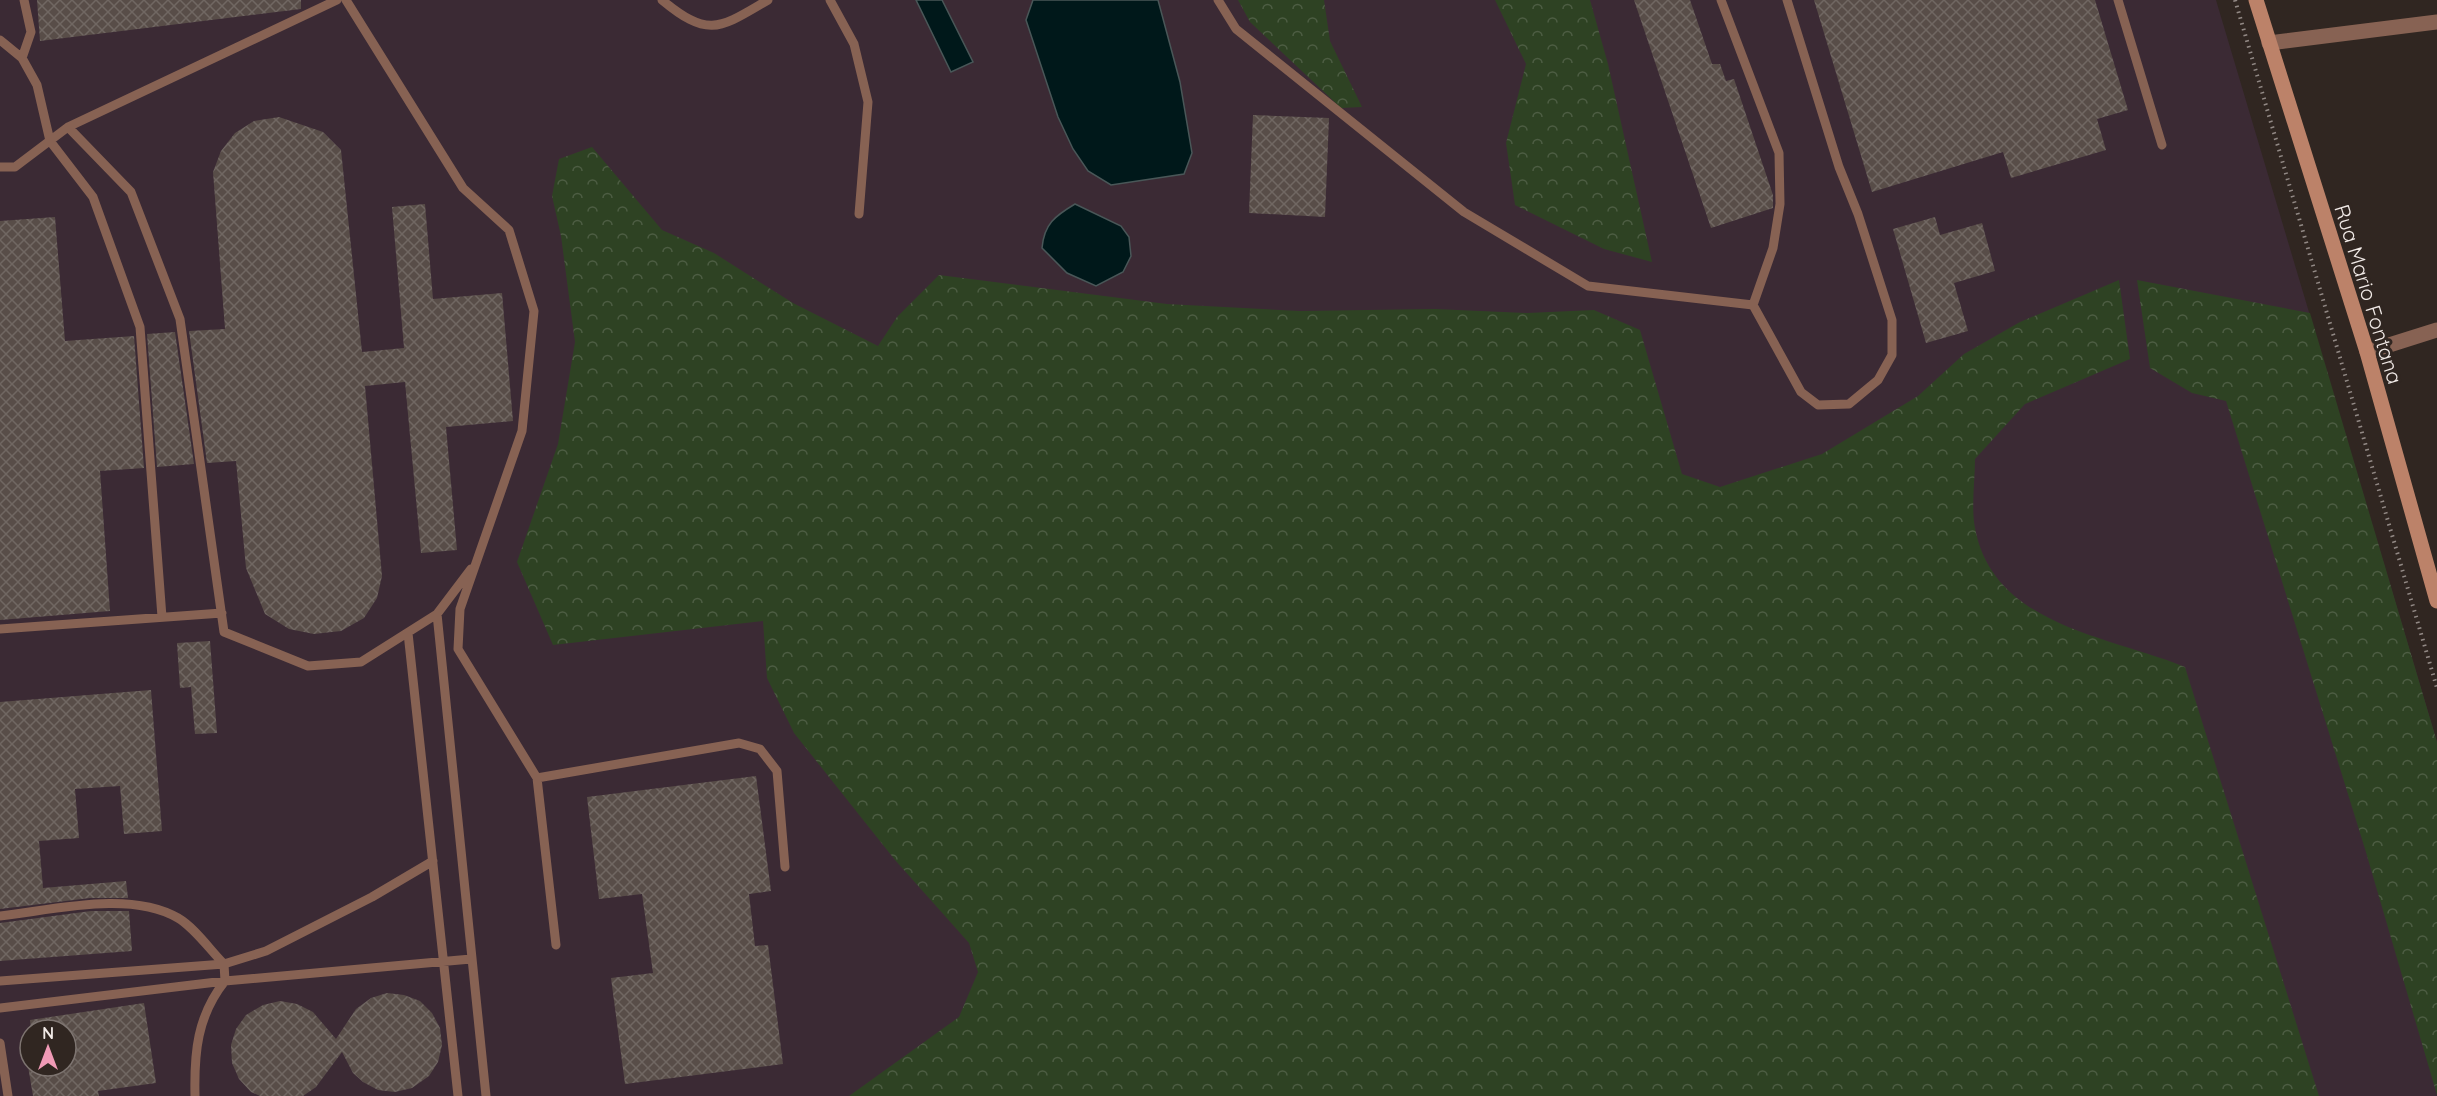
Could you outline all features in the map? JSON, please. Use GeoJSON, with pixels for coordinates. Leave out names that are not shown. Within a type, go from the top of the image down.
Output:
{"type":"FeatureCollection","features":[{"type":"Feature","properties":{"kind":"street","name":"Rua Mario Fontana"},"geometry":{"type":"LineString","coordinates":[[2256,0],[2367,352],[2434,580],[2437,601]]}},
{"type":"Feature","properties":{"kind":"street"},"geometry":{"type":"LineString","coordinates":[[2269,43],[2437,22]]}},
{"type":"Feature","properties":{"kind":"street"},"geometry":{"type":"LineString","coordinates":[[2367,352],[2437,330]]}},
{"type":"Feature","properties":{"kind":"lane"},"geometry":{"type":"LineString","coordinates":[[22,58],[31,32],[24,0]]}},
{"type":"Feature","properties":{"kind":"lane"},"geometry":{"type":"LineString","coordinates":[[0,167],[15,167],[68,126],[337,0]]}},
{"type":"Feature","properties":{"kind":"lane"},"geometry":{"type":"LineString","coordinates":[[346,0],[463,188],[509,230],[534,311],[522,431],[460,609],[458,649],[537,778],[556,945]]}},
{"type":"Feature","properties":{"kind":"lane"},"geometry":{"type":"LineString","coordinates":[[662,0],[700,26],[727,24],[768,0]]}},
{"type":"Feature","properties":{"kind":"lane"},"geometry":{"type":"LineString","coordinates":[[830,0],[854,44],[868,102],[859,214]]}},
{"type":"Feature","properties":{"kind":"lane"},"geometry":{"type":"LineString","coordinates":[[1218,0],[1236,29],[1464,212],[1588,286],[1752,305]]}},
{"type":"Feature","properties":{"kind":"lane"},"geometry":{"type":"LineString","coordinates":[[1721,0],[1779,153],[1780,204],[1774,237],[1752,305],[1801,392],[1818,405],[1849,404],[1878,380],[1892,355],[1892,320],[1858,214],[1839,167],[1787,0]]}},
{"type":"Feature","properties":{"kind":"lane"},"geometry":{"type":"LineString","coordinates":[[2118,0],[2163,145]]}},
{"type":"Feature","properties":{"kind":"lane"},"geometry":{"type":"LineString","coordinates":[[0,40],[22,58],[37,85],[50,141],[93,197],[140,327],[162,617]]}},
{"type":"Feature","properties":{"kind":"lane"},"geometry":{"type":"LineString","coordinates":[[68,126],[131,192],[180,319],[224,632],[308,666],[361,662],[436,614],[476,562]]}},
{"type":"Feature","properties":{"kind":"lane"},"geometry":{"type":"LineString","coordinates":[[0,629],[222,613]]}},
{"type":"Feature","properties":{"kind":"lane"},"geometry":{"type":"LineString","coordinates":[[436,614],[486,1096]]}},
{"type":"Feature","properties":{"kind":"lane"},"geometry":{"type":"LineString","coordinates":[[408,633],[458,1096]]}},
{"type":"Feature","properties":{"kind":"lane"},"geometry":{"type":"LineString","coordinates":[[537,778],[740,743],[760,749],[777,771],[785,867]]}},
{"type":"Feature","properties":{"kind":"lane"},"geometry":{"type":"LineString","coordinates":[[0,981],[224,964],[266,951],[372,897],[433,861]]}},
{"type":"Feature","properties":{"kind":"lane"},"geometry":{"type":"LineString","coordinates":[[0,916],[120,903],[150,906],[179,919],[224,964],[225,981],[216,992],[204,1019],[194,1055],[195,1096]]}},
{"type":"Feature","properties":{"kind":"lane"},"geometry":{"type":"LineString","coordinates":[[0,1008],[225,981],[471,959]]}},
{"type":"Feature","properties":{"kind":"lane"},"geometry":{"type":"LineString","coordinates":[[0,1043],[8,1096]]}},
{"type":"Feature","properties":{"kind":"path"},"geometry":{"type":"LineString","coordinates":[[2235,0],[2437,688]]}},
{"type":"Feature","properties":{"kind":"shaded area"},"geometry":{"type":"Polygon","coordinates":[[[0,0],[2216,0],[2437,742],[2437,1096],[0,1096],[0,0]]]}},
{"type":"Feature","properties":{"kind":"green space"},"geometry":{"type":"Polygon","coordinates":[[[1238,0],[1324,0],[1330,41],[1362,107],[1341,108],[1250,22],[1238,0]]]}},
{"type":"Feature","properties":{"kind":"green space"},"geometry":{"type":"Polygon","coordinates":[[[1495,0],[1590,0],[1608,64],[1652,262],[1604,249],[1515,205],[1506,143],[1526,64],[1495,0]]]}},
{"type":"Feature","properties":{"kind":"green space"},"geometry":{"type":"Polygon","coordinates":[[[592,147],[662,230],[714,253],[793,303],[878,346],[897,317],[939,275],[1167,304],[1300,311],[1435,309],[1527,313],[1594,310],[1640,330],[1682,474],[1720,487],[1822,454],[1918,396],[1964,354],[2020,322],[2119,280],[2130,359],[2025,404],[1975,459],[1973,503],[1975,528],[1986,561],[2005,587],[2029,607],[2058,623],[2185,667],[2319,1096],[849,1096],[959,1017],[978,972],[969,943],[895,860],[794,733],[767,678],[763,621],[553,645],[517,562],[558,444],[575,342],[561,236],[552,196],[559,159],[592,147]]]}},
{"type":"Feature","properties":{"kind":"green space"},"geometry":{"type":"Polygon","coordinates":[[[2137,280],[2310,313],[2437,742],[2437,1095],[2365,849],[2226,401],[2192,393],[2150,368],[2137,280]]]}},
{"type":"Feature","properties":{"kind":"water"},"geometry":{"type":"Polygon","coordinates":[[[916,0],[942,0],[973,62],[951,72],[916,0]]]}},
{"type":"Feature","properties":{"kind":"water"},"geometry":{"type":"Polygon","coordinates":[[[1033,0],[1158,0],[1180,82],[1192,153],[1184,174],[1111,185],[1088,171],[1073,149],[1058,117],[1026,20],[1033,0]]]}},
{"type":"Feature","properties":{"kind":"water"},"geometry":{"type":"Polygon","coordinates":[[[1075,204],[1121,226],[1129,237],[1131,256],[1123,272],[1096,286],[1067,273],[1042,248],[1048,227],[1075,204]]]}},
{"type":"Feature","properties":{"kind":"building"},"geometry":{"type":"Polygon","coordinates":[[[37,0],[301,0],[301,9],[40,41],[37,0]]]}},
{"type":"Feature","properties":{"kind":"building"},"geometry":{"type":"Polygon","coordinates":[[[1634,0],[1690,0],[1712,64],[1720,64],[1726,81],[1734,79],[1773,195],[1773,208],[1711,228],[1634,0]]]}},
{"type":"Feature","properties":{"kind":"building"},"geometry":{"type":"Polygon","coordinates":[[[1814,0],[2095,0],[2128,110],[2097,119],[2106,150],[2011,178],[2003,152],[1872,192],[1814,0]]]}},
{"type":"Feature","properties":{"kind":"building"},"geometry":{"type":"Polygon","coordinates":[[[1253,115],[1329,118],[1325,217],[1249,213],[1253,115]]]}},
{"type":"Feature","properties":{"kind":"building"},"geometry":{"type":"Polygon","coordinates":[[[279,117],[323,132],[341,150],[362,352],[404,348],[392,207],[425,204],[433,299],[502,293],[513,421],[446,427],[457,550],[421,553],[405,382],[365,386],[382,576],[377,598],[364,618],[341,631],[314,634],[289,629],[265,614],[246,568],[236,461],[207,463],[189,331],[225,329],[213,172],[221,151],[235,133],[254,121],[279,117]]]}},
{"type":"Feature","properties":{"kind":"building"},"geometry":{"type":"Polygon","coordinates":[[[55,217],[65,341],[134,336],[144,468],[100,471],[110,611],[0,620],[0,221],[55,217]]]}},
{"type":"Feature","properties":{"kind":"building"},"geometry":{"type":"Polygon","coordinates":[[[1935,217],[1940,235],[1982,223],[1995,271],[1954,283],[1968,331],[1926,343],[1893,229],[1935,217]]]}},
{"type":"Feature","properties":{"kind":"building"},"geometry":{"type":"Polygon","coordinates":[[[175,332],[194,464],[157,467],[147,334],[175,332]]]}},
{"type":"Feature","properties":{"kind":"building"},"geometry":{"type":"Polygon","coordinates":[[[210,641],[217,733],[195,734],[191,687],[180,688],[177,643],[210,641]]]}},
{"type":"Feature","properties":{"kind":"building"},"geometry":{"type":"Polygon","coordinates":[[[151,690],[162,831],[124,834],[120,786],[75,789],[79,838],[39,841],[43,888],[126,881],[128,898],[90,898],[0,909],[0,702],[151,690]]]}},
{"type":"Feature","properties":{"kind":"building"},"geometry":{"type":"Polygon","coordinates":[[[756,776],[771,891],[749,894],[755,946],[768,945],[783,1064],[625,1084],[611,978],[653,973],[642,894],[599,899],[587,797],[756,776]]]}},
{"type":"Feature","properties":{"kind":"building"},"geometry":{"type":"Polygon","coordinates":[[[91,911],[129,911],[132,951],[0,961],[0,923],[91,911]]]}},
{"type":"Feature","properties":{"kind":"building"},"geometry":{"type":"Polygon","coordinates":[[[387,993],[404,995],[420,1001],[432,1013],[440,1028],[442,1045],[438,1062],[429,1076],[412,1088],[395,1092],[378,1090],[363,1082],[353,1073],[342,1052],[316,1087],[303,1096],[260,1096],[251,1092],[239,1079],[232,1063],[231,1045],[236,1029],[246,1015],[263,1005],[280,1001],[297,1004],[313,1012],[336,1039],[356,1009],[371,998],[387,993]]]}},
{"type":"Feature","properties":{"kind":"building"},"geometry":{"type":"Polygon","coordinates":[[[144,1003],[156,1083],[98,1091],[99,1096],[33,1096],[30,1078],[78,1078],[78,1018],[43,1018],[144,1003]]]}}]}
